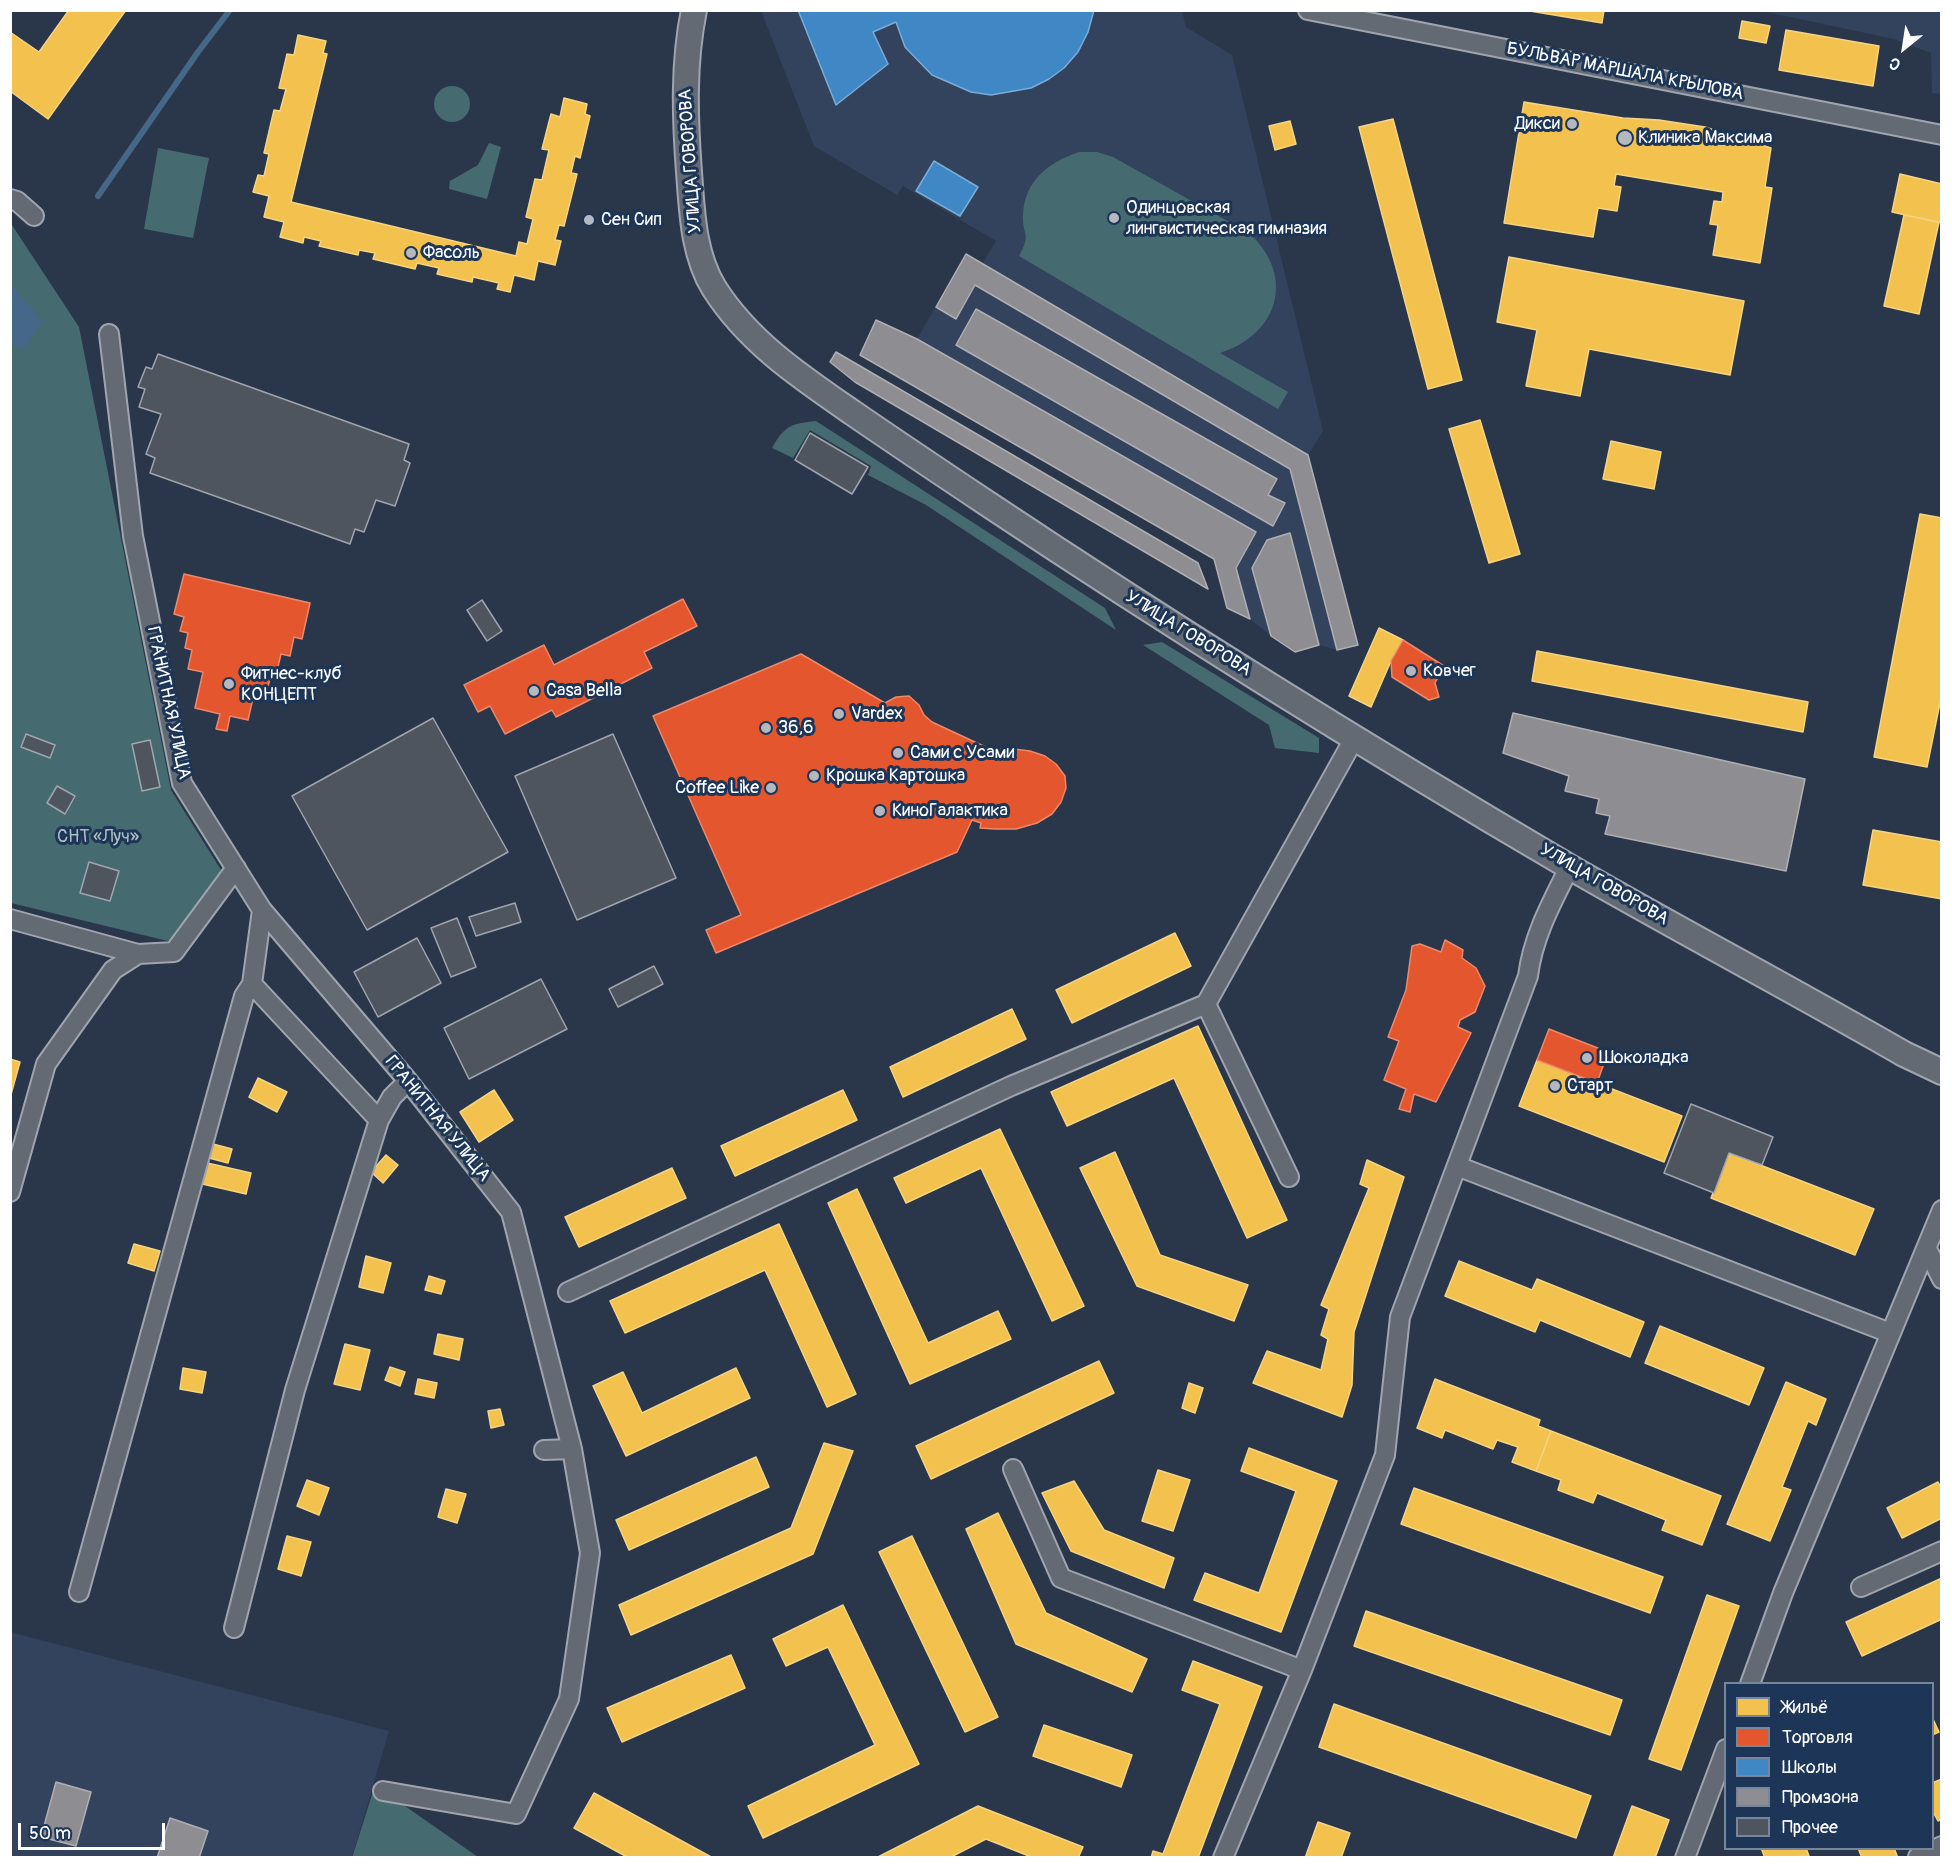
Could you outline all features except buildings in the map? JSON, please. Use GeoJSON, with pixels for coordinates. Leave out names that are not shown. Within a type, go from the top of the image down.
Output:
{"type":"FeatureCollection","features":[{"type":"Feature","properties":{"kind":"main road","name":"УЛИЦА ГОВОРОВА"},"geometry":{"type":"LineString","coordinates":[[693,10],[685,102],[692,214],[704,267],[716,290],[740,322],[761,344],[795,372],[896,443],[1114,588],[1355,737],[1569,866],[1904,1054],[1941,1072]]}},
{"type":"Feature","properties":{"kind":"street","name":"БУЛЬВАР МАРШАЛА КРЫЛОВА"},"geometry":{"type":"LineString","coordinates":[[1308,10],[1941,135]]}},
{"type":"Feature","properties":{"kind":"street"},"geometry":{"type":"LineString","coordinates":[[10,199],[17,201],[34,216]]}},
{"type":"Feature","properties":{"kind":"street","name":"ГРАНИТНАЯ УЛИЦА"},"geometry":{"type":"LineString","coordinates":[[109,334],[133,536],[182,783],[262,910],[408,1081],[511,1212],[572,1449],[590,1553],[570,1699],[516,1814],[384,1791]]}},
{"type":"Feature","properties":{"kind":"street"},"geometry":{"type":"LineString","coordinates":[[568,1292],[1011,1086],[1206,1004],[1355,737]]}},
{"type":"Feature","properties":{"kind":"street"},"geometry":{"type":"LineString","coordinates":[[1223,1857],[1302,1670],[1385,1455],[1400,1317],[1528,976],[1530,956],[1540,926],[1569,866]]}},
{"type":"Feature","properties":{"kind":"street"},"geometry":{"type":"LineString","coordinates":[[10,919],[138,954],[174,952],[236,867]]}},
{"type":"Feature","properties":{"kind":"street"},"geometry":{"type":"LineString","coordinates":[[79,1592],[244,996],[252,984],[262,910]]}},
{"type":"Feature","properties":{"kind":"street"},"geometry":{"type":"LineString","coordinates":[[10,1192],[46,1064],[113,970],[138,954]]}},
{"type":"Feature","properties":{"kind":"street"},"geometry":{"type":"LineString","coordinates":[[252,984],[379,1120]]}},
{"type":"Feature","properties":{"kind":"street"},"geometry":{"type":"LineString","coordinates":[[1206,1004],[1289,1177]]}},
{"type":"Feature","properties":{"kind":"street"},"geometry":{"type":"LineString","coordinates":[[234,1628],[295,1390],[379,1120],[392,1097],[408,1081]]}},
{"type":"Feature","properties":{"kind":"street"},"geometry":{"type":"LineString","coordinates":[[1457,1166],[1890,1333]]}},
{"type":"Feature","properties":{"kind":"street"},"geometry":{"type":"LineString","coordinates":[[1750,1682],[1783,1593],[1927,1249],[1941,1210]]}},
{"type":"Feature","properties":{"kind":"street"},"geometry":{"type":"LineString","coordinates":[[1927,1249],[1941,1279]]}},
{"type":"Feature","properties":{"kind":"street"},"geometry":{"type":"LineString","coordinates":[[544,1450],[572,1449]]}},
{"type":"Feature","properties":{"kind":"street"},"geometry":{"type":"LineString","coordinates":[[1013,1469],[1061,1578],[1302,1670]]}},
{"type":"Feature","properties":{"kind":"street"},"geometry":{"type":"LineString","coordinates":[[1862,1587],[1941,1551]]}},
{"type":"Feature","properties":{"kind":"street"},"geometry":{"type":"LineString","coordinates":[[1685,1857],[1724,1752]]}},
{"type":"Feature","properties":{"kind":"street"},"geometry":{"type":"LineString","coordinates":[[1918,1857],[1933,1850]]}},
{"type":"Feature","properties":{"kind":"shaded area","name":"Одинцовская лингвистическая гимназия"},"geometry":{"type":"Polygon","coordinates":[[[761,11],[1182,11],[1186,27],[1232,55],[1323,431],[1308,455],[1358,645],[1337,650],[1271,636],[1250,619],[1227,608],[1214,559],[860,355],[876,320],[917,339],[966,254],[982,264],[996,241],[903,186],[897,195],[814,146],[761,11]]]}},
{"type":"Feature","properties":{"kind":"shaded area"},"geometry":{"type":"Polygon","coordinates":[[[1762,11],[1941,11],[1941,94],[1932,93],[1931,53],[1894,39],[1762,11]]]}},
{"type":"Feature","properties":{"kind":"shaded area"},"geometry":{"type":"Polygon","coordinates":[[[11,285],[42,321],[26,347],[11,346],[11,285]]]}},
{"type":"Feature","properties":{"kind":"shaded area"},"geometry":{"type":"Polygon","coordinates":[[[10,1632],[389,1731],[352,1857],[11,1857],[10,1632]]]}},
{"type":"Feature","properties":{"kind":"green space"},"geometry":{"type":"Polygon","coordinates":[[[452,86],[465,91],[470,104],[465,117],[452,122],[439,117],[434,104],[439,91],[452,86]]]}},
{"type":"Feature","properties":{"kind":"green space"},"geometry":{"type":"Polygon","coordinates":[[[489,143],[501,147],[487,199],[449,189],[450,181],[478,165],[489,143]]]}},
{"type":"Feature","properties":{"kind":"green space"},"geometry":{"type":"Polygon","coordinates":[[[158,148],[209,158],[193,238],[144,229],[158,148]]]}},
{"type":"Feature","properties":{"kind":"green space"},"geometry":{"type":"Polygon","coordinates":[[[1079,152],[1097,152],[1113,157],[1249,233],[1264,250],[1273,267],[1276,285],[1274,302],[1267,318],[1256,332],[1240,344],[1220,353],[1288,392],[1278,409],[1019,256],[1026,238],[1023,222],[1024,203],[1033,183],[1048,167],[1079,152]]]}},
{"type":"Feature","properties":{"kind":"green space","name":"СНТ «Луч»"},"geometry":{"type":"Polygon","coordinates":[[[10,222],[79,327],[171,790],[221,870],[176,943],[11,903],[10,222]]]}},
{"type":"Feature","properties":{"kind":"green space"},"geometry":{"type":"Polygon","coordinates":[[[816,421],[1105,608],[1116,630],[926,505],[868,475],[871,466],[810,430],[793,458],[772,448],[781,434],[789,427],[816,421]]]}},
{"type":"Feature","properties":{"kind":"green space"},"geometry":{"type":"Polygon","coordinates":[[[1162,642],[1319,738],[1319,753],[1275,748],[1269,725],[1143,645],[1162,642]]]}},
{"type":"Feature","properties":{"kind":"green space"},"geometry":{"type":"Polygon","coordinates":[[[375,1785],[478,1857],[352,1858],[375,1785]]]}},
{"type":"Feature","properties":{"kind":"waterway"},"geometry":{"type":"LineString","coordinates":[[98,196],[230,10]]}},
{"type":"Feature","properties":{"kind":"place","name":"Дикси"},"geometry":{"type":"Point","coordinates":[1572,124]}},
{"type":"Feature","properties":{"kind":"place","name":"Клиника Максима"},"geometry":{"type":"Point","coordinates":[1625,138]}},
{"type":"Feature","properties":{"kind":"place","name":"Одинцовская лингвистическая гимназия"},"geometry":{"type":"Point","coordinates":[1114,218]}},
{"type":"Feature","properties":{"kind":"place","name":"Сен Сип"},"geometry":{"type":"Point","coordinates":[589,220]}},
{"type":"Feature","properties":{"kind":"place","name":"Фасоль"},"geometry":{"type":"Point","coordinates":[411,253]}},
{"type":"Feature","properties":{"kind":"place","name":"Ковчег"},"geometry":{"type":"Point","coordinates":[1411,671]}},
{"type":"Feature","properties":{"kind":"place","name":"Фитнес-клуб КОНЦЕПТ"},"geometry":{"type":"Point","coordinates":[229,684]}},
{"type":"Feature","properties":{"kind":"place","name":"Casa Bella"},"geometry":{"type":"Point","coordinates":[534,691]}},
{"type":"Feature","properties":{"kind":"place","name":"Vardex"},"geometry":{"type":"Point","coordinates":[839,714]}},
{"type":"Feature","properties":{"kind":"place","name":"36,6"},"geometry":{"type":"Point","coordinates":[766,728]}},
{"type":"Feature","properties":{"kind":"place","name":"Сами с Усами"},"geometry":{"type":"Point","coordinates":[898,753]}},
{"type":"Feature","properties":{"kind":"place","name":"Крошка Картошка"},"geometry":{"type":"Point","coordinates":[814,776]}},
{"type":"Feature","properties":{"kind":"place","name":"Coffee Like"},"geometry":{"type":"Point","coordinates":[771,788]}},
{"type":"Feature","properties":{"kind":"place","name":"КиноГалактика"},"geometry":{"type":"Point","coordinates":[880,811]}},
{"type":"Feature","properties":{"kind":"place","name":"Шоколадка"},"geometry":{"type":"Point","coordinates":[1587,1058]}},
{"type":"Feature","properties":{"kind":"place","name":"Старт"},"geometry":{"type":"Point","coordinates":[1555,1086]}}]}
